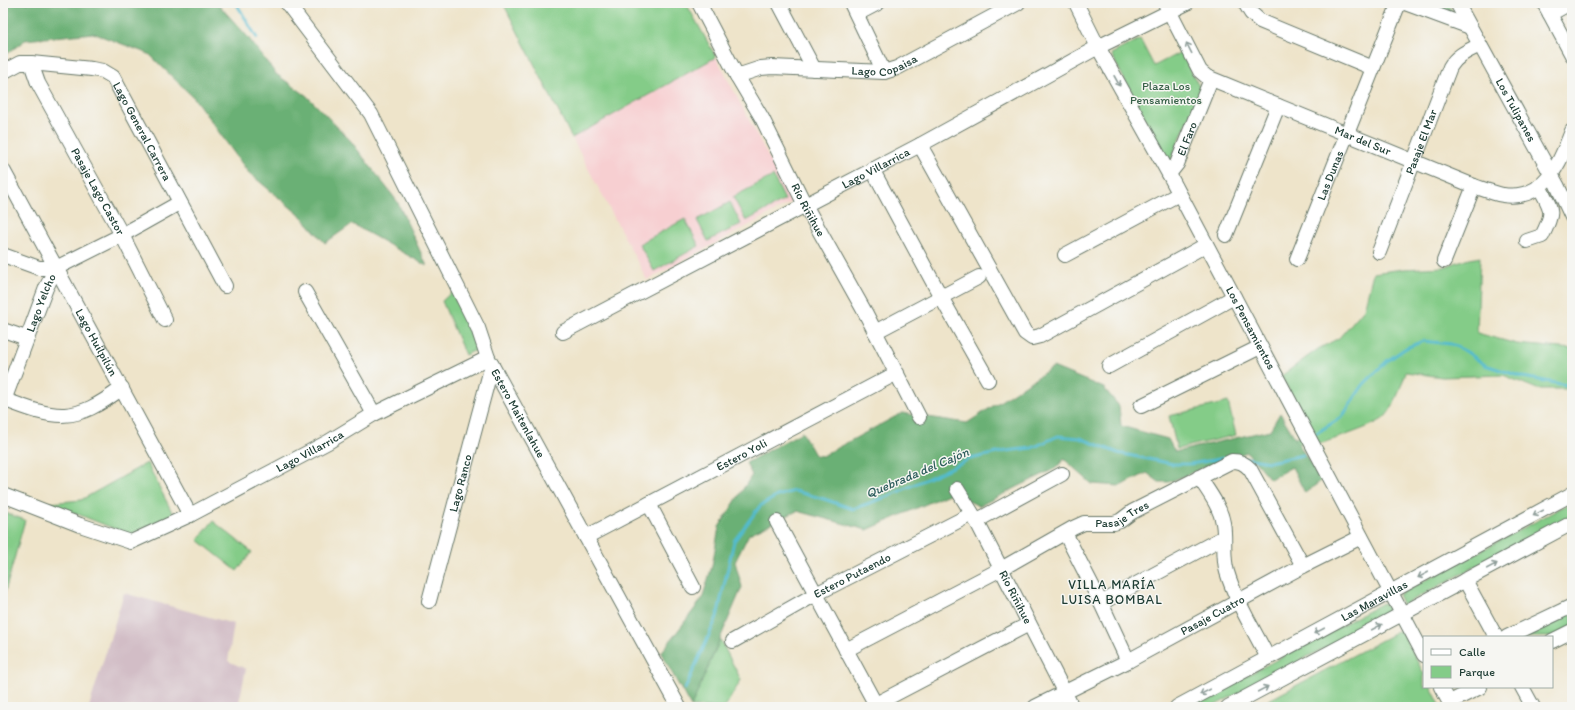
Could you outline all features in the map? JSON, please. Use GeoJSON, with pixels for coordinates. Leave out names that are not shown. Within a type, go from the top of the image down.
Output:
{"type":"FeatureCollection","features":[{"type":"Feature","properties":{"kind":"street","name":"Estero Maitenlahue"},"geometry":{"type":"LineString","coordinates":[[287,3],[371,114],[478,328],[490,361],[679,707]]}},
{"type":"Feature","properties":{"kind":"street","name":"Río Riñihue"},"geometry":{"type":"LineString","coordinates":[[699,3],[737,76],[762,118],[805,205],[875,332],[919,417]]}},
{"type":"Feature","properties":{"kind":"street"},"geometry":{"type":"LineString","coordinates":[[779,3],[814,69]]}},
{"type":"Feature","properties":{"kind":"street"},"geometry":{"type":"LineString","coordinates":[[878,3],[854,9],[884,72]]}},
{"type":"Feature","properties":{"kind":"street","name":"Lago Copaisa"},"geometry":{"type":"LineString","coordinates":[[737,76],[761,68],[884,72],[898,68],[1018,3]]}},
{"type":"Feature","properties":{"kind":"street","name":"Los Pensamientos"},"geometry":{"type":"LineString","coordinates":[[1076,3],[1098,48],[1169,174],[1423,653]]}},
{"type":"Feature","properties":{"kind":"street","name":"Lago Villarrica"},"geometry":{"type":"LineString","coordinates":[[563,332],[920,145],[1098,48],[1167,7],[1187,3]]}},
{"type":"Feature","properties":{"kind":"street"},"geometry":{"type":"LineString","coordinates":[[1245,3],[1251,13],[1260,21],[1373,68]]}},
{"type":"Feature","properties":{"kind":"street","name":"Las Dunas"},"geometry":{"type":"LineString","coordinates":[[1297,259],[1399,3]]}},
{"type":"Feature","properties":{"kind":"street"},"geometry":{"type":"LineString","coordinates":[[1405,3],[1470,27]]}},
{"type":"Feature","properties":{"kind":"street","name":"Los Tulipanes"},"geometry":{"type":"LineString","coordinates":[[1457,3],[1551,175],[1572,217]]}},
{"type":"Feature","properties":{"kind":"street"},"geometry":{"type":"LineString","coordinates":[[1570,3],[1547,8],[1572,55]]}},
{"type":"Feature","properties":{"kind":"street","name":"Mar del Sur"},"geometry":{"type":"LineString","coordinates":[[1167,7],[1200,71],[1207,77],[1414,162],[1474,186],[1496,193],[1508,195],[1524,193],[1539,186],[1551,175],[1561,161],[1572,131]]}},
{"type":"Feature","properties":{"kind":"street","name":"Pasaje El Mar"},"geometry":{"type":"LineString","coordinates":[[1379,252],[1450,67],[1462,54],[1480,45]]}},
{"type":"Feature","properties":{"kind":"street","name":"Lago General Carrera"},"geometry":{"type":"LineString","coordinates":[[3,72],[20,64],[31,63],[92,68],[103,71],[113,77],[179,203],[225,286]]}},
{"type":"Feature","properties":{"kind":"street","name":"Pasaje Lago Castor"},"geometry":{"type":"LineString","coordinates":[[31,63],[38,83],[122,235],[165,320]]}},
{"type":"Feature","properties":{"kind":"street","name":"El Faro"},"geometry":{"type":"LineString","coordinates":[[1169,174],[1177,164],[1211,79]]}},
{"type":"Feature","properties":{"kind":"street"},"geometry":{"type":"LineString","coordinates":[[1226,235],[1278,106]]}},
{"type":"Feature","properties":{"kind":"street"},"geometry":{"type":"LineString","coordinates":[[920,145],[1025,334],[1032,338],[1040,336],[1206,245]]}},
{"type":"Feature","properties":{"kind":"street"},"geometry":{"type":"LineString","coordinates":[[872,169],[941,297],[988,380]]}},
{"type":"Feature","properties":{"kind":"street","name":"Lago Huilpilún"},"geometry":{"type":"LineString","coordinates":[[3,170],[190,515]]}},
{"type":"Feature","properties":{"kind":"street"},"geometry":{"type":"LineString","coordinates":[[1444,261],[1474,186]]}},
{"type":"Feature","properties":{"kind":"street"},"geometry":{"type":"LineString","coordinates":[[1527,241],[1542,236],[1550,218],[1551,210],[1539,186]]}},
{"type":"Feature","properties":{"kind":"street"},"geometry":{"type":"LineString","coordinates":[[1065,255],[1179,194]]}},
{"type":"Feature","properties":{"kind":"street","name":"Lago Yelcho"},"geometry":{"type":"LineString","coordinates":[[3,401],[26,338],[46,288],[56,268],[122,235],[179,203]]}},
{"type":"Feature","properties":{"kind":"street"},"geometry":{"type":"LineString","coordinates":[[3,255],[39,268],[56,268]]}},
{"type":"Feature","properties":{"kind":"street"},"geometry":{"type":"LineString","coordinates":[[875,332],[979,277]]}},
{"type":"Feature","properties":{"kind":"street"},"geometry":{"type":"LineString","coordinates":[[305,292],[374,414]]}},
{"type":"Feature","properties":{"kind":"street"},"geometry":{"type":"LineString","coordinates":[[1109,366],[1234,297]]}},
{"type":"Feature","properties":{"kind":"street"},"geometry":{"type":"LineString","coordinates":[[3,330],[26,338]]}},
{"type":"Feature","properties":{"kind":"street"},"geometry":{"type":"LineString","coordinates":[[1141,406],[1260,347]]}},
{"type":"Feature","properties":{"kind":"street","name":"Lago Villarrica"},"geometry":{"type":"LineString","coordinates":[[3,495],[80,525],[131,542],[190,515],[328,442],[374,414],[490,361]]}},
{"type":"Feature","properties":{"kind":"street","name":"Lago Ranco"},"geometry":{"type":"LineString","coordinates":[[429,601],[490,361]]}},
{"type":"Feature","properties":{"kind":"street","name":"Estero Yoli"},"geometry":{"type":"LineString","coordinates":[[586,537],[897,373]]}},
{"type":"Feature","properties":{"kind":"street"},"geometry":{"type":"LineString","coordinates":[[3,401],[53,415],[67,416],[75,415],[91,408],[122,388]]}},
{"type":"Feature","properties":{"kind":"street","name":"Pasaje Tres"},"geometry":{"type":"LineString","coordinates":[[846,650],[1001,570],[1084,523],[1114,523],[1120,521],[1132,512],[1232,461],[1244,463],[1250,469],[1303,566]]}},
{"type":"Feature","properties":{"kind":"street","name":"Estero Putaendo"},"geometry":{"type":"LineString","coordinates":[[733,641],[816,594],[968,516],[975,518],[1062,474]]}},
{"type":"Feature","properties":{"kind":"street"},"geometry":{"type":"LineString","coordinates":[[1199,477],[1219,509],[1223,523],[1224,559],[1226,570],[1238,601],[1268,658]]}},
{"type":"Feature","properties":{"kind":"street","name":"Río Riñihue"},"geometry":{"type":"LineString","coordinates":[[957,489],[975,518],[1072,707]]}},
{"type":"Feature","properties":{"kind":"street","name":"Las Maravillas"},"geometry":{"type":"LineString","coordinates":[[1177,707],[1391,593],[1572,494]]}},
{"type":"Feature","properties":{"kind":"street"},"geometry":{"type":"LineString","coordinates":[[649,504],[693,587]]}},
{"type":"Feature","properties":{"kind":"street"},"geometry":{"type":"LineString","coordinates":[[777,522],[876,706],[1029,624]]}},
{"type":"Feature","properties":{"kind":"street","name":"Las Maravillas"},"geometry":{"type":"LineString","coordinates":[[1231,706],[1466,580],[1571,527]]}},
{"type":"Feature","properties":{"kind":"street"},"geometry":{"type":"LineString","coordinates":[[1065,533],[1101,603],[1128,661]]}},
{"type":"Feature","properties":{"kind":"street","name":"Pasaje Cuatro"},"geometry":{"type":"LineString","coordinates":[[1035,707],[1064,691],[1128,661],[1361,536]]}},
{"type":"Feature","properties":{"kind":"street"},"geometry":{"type":"LineString","coordinates":[[1101,603],[1224,537]]}},
{"type":"Feature","properties":{"kind":"street"},"geometry":{"type":"LineString","coordinates":[[1466,580],[1495,636]]}},
{"type":"Feature","properties":{"kind":"street"},"geometry":{"type":"LineString","coordinates":[[1509,636],[1570,607]]}},
{"type":"Feature","properties":{"kind":"street"},"geometry":{"type":"LineString","coordinates":[[1553,640],[1572,631]]}},
{"type":"Feature","properties":{"kind":"street"},"geometry":{"type":"LineString","coordinates":[[1442,688],[1451,705],[1478,688]]}},
{"type":"Feature","properties":{"kind":"street"},"geometry":{"type":"LineString","coordinates":[[1523,688],[1533,707]]}},
{"type":"Feature","properties":{"kind":"shaded area"},"geometry":{"type":"Polygon","coordinates":[[[716,57],[792,202],[647,280],[572,138],[716,57]]]}},
{"type":"Feature","properties":{"kind":"shaded area"},"geometry":{"type":"Polygon","coordinates":[[[124,593],[234,624],[228,661],[246,669],[238,707],[89,707],[124,593]]]}},
{"type":"Feature","properties":{"kind":"green space"},"geometry":{"type":"Polygon","coordinates":[[[3,3],[217,3],[247,36],[276,74],[307,96],[350,140],[397,201],[427,266],[352,224],[325,243],[302,217],[248,172],[194,98],[149,54],[93,33],[25,40],[3,57],[3,3]]]}},
{"type":"Feature","properties":{"kind":"green space"},"geometry":{"type":"Polygon","coordinates":[[[503,3],[686,3],[716,57],[572,138],[503,3]]]}},
{"type":"Feature","properties":{"kind":"green space"},"geometry":{"type":"Polygon","coordinates":[[[1426,3],[1448,3],[1454,15],[1426,3]]]}},
{"type":"Feature","properties":{"kind":"green space","name":"Plaza Los Pensamientos"},"geometry":{"type":"Polygon","coordinates":[[[1140,39],[1154,66],[1181,52],[1201,90],[1169,164],[1111,54],[1140,39]]]}},
{"type":"Feature","properties":{"kind":"green space"},"geometry":{"type":"Polygon","coordinates":[[[773,176],[785,200],[746,221],[733,197],[773,176]]]}},
{"type":"Feature","properties":{"kind":"green space"},"geometry":{"type":"Polygon","coordinates":[[[730,202],[741,224],[708,241],[697,220],[730,202]]]}},
{"type":"Feature","properties":{"kind":"green space"},"geometry":{"type":"Polygon","coordinates":[[[685,219],[699,246],[654,271],[639,244],[685,219]]]}},
{"type":"Feature","properties":{"kind":"green space"},"geometry":{"type":"Polygon","coordinates":[[[1480,257],[1477,333],[1517,344],[1572,349],[1572,391],[1564,389],[1537,389],[1503,375],[1442,377],[1406,372],[1395,402],[1385,417],[1374,424],[1319,444],[1315,437],[1293,446],[1274,449],[1242,445],[1213,455],[1181,462],[1147,462],[1116,455],[1094,431],[1077,426],[1058,425],[1018,440],[1001,463],[984,467],[947,470],[935,474],[902,476],[890,483],[869,501],[848,507],[826,507],[800,497],[784,495],[760,509],[744,511],[734,525],[727,544],[717,623],[700,639],[695,654],[687,667],[685,661],[698,633],[710,624],[714,614],[714,597],[722,543],[725,532],[731,520],[742,505],[762,501],[777,490],[793,490],[824,500],[847,501],[870,493],[889,477],[901,470],[990,459],[998,455],[1019,434],[1051,421],[1073,420],[1092,425],[1106,434],[1114,445],[1125,453],[1159,456],[1187,456],[1206,449],[1215,450],[1242,440],[1286,443],[1311,430],[1281,376],[1318,349],[1339,338],[1364,309],[1373,273],[1403,269],[1444,267],[1460,261],[1480,257]]]}},
{"type":"Feature","properties":{"kind":"green space"},"geometry":{"type":"Polygon","coordinates":[[[452,292],[478,349],[465,355],[442,301],[452,292]]]}},
{"type":"Feature","properties":{"kind":"green space"},"geometry":{"type":"Polygon","coordinates":[[[1053,367],[1104,388],[1119,406],[1121,426],[1168,439],[1175,452],[1270,430],[1280,413],[1321,481],[1305,493],[1292,467],[1270,479],[1247,452],[1169,482],[1159,482],[1147,473],[1120,486],[1092,484],[1064,459],[1056,468],[979,506],[951,493],[867,530],[797,511],[749,534],[735,562],[742,587],[691,707],[661,653],[702,599],[712,566],[719,527],[752,475],[746,463],[802,432],[815,455],[822,456],[902,413],[967,423],[1053,367]]]}},
{"type":"Feature","properties":{"kind":"green space"},"geometry":{"type":"Polygon","coordinates":[[[1228,402],[1236,435],[1177,449],[1169,416],[1228,402]]]}},
{"type":"Feature","properties":{"kind":"green space"},"geometry":{"type":"Polygon","coordinates":[[[147,463],[173,514],[130,535],[50,503],[81,500],[147,463]]]}},
{"type":"Feature","properties":{"kind":"green space"},"geometry":{"type":"Polygon","coordinates":[[[1572,502],[1572,515],[1403,605],[1398,595],[1572,502]]]}},
{"type":"Feature","properties":{"kind":"green space"},"geometry":{"type":"Polygon","coordinates":[[[3,512],[25,520],[3,599],[3,512]]]}},
{"type":"Feature","properties":{"kind":"green space"},"geometry":{"type":"Polygon","coordinates":[[[213,521],[252,552],[237,571],[198,540],[213,521]]]}},
{"type":"Feature","properties":{"kind":"green space"},"geometry":{"type":"Polygon","coordinates":[[[1383,603],[1388,607],[1387,615],[1212,707],[1188,707],[1383,603]]]}},
{"type":"Feature","properties":{"kind":"green space"},"geometry":{"type":"Polygon","coordinates":[[[1572,608],[1572,629],[1553,637],[1514,636],[1572,608]]]}},
{"type":"Feature","properties":{"kind":"green space"},"geometry":{"type":"Polygon","coordinates":[[[1401,630],[1423,672],[1423,688],[1432,688],[1441,707],[1273,707],[1269,700],[1401,630]]]}},
{"type":"Feature","properties":{"kind":"green space"},"geometry":{"type":"Polygon","coordinates":[[[720,639],[741,680],[725,707],[691,707],[720,639]]]}},
{"type":"Feature","properties":{"kind":"waterway"},"geometry":{"type":"LineString","coordinates":[[236,3],[257,38]]}},
{"type":"Feature","properties":{"kind":"waterway"},"geometry":{"type":"LineString","coordinates":[[1315,434],[1342,417],[1363,385],[1387,361],[1406,348],[1423,341],[1451,344],[1467,352],[1485,365],[1523,377],[1572,386]]}},
{"type":"Feature","properties":{"kind":"waterway","name":"Quebrada del Cajón"},"geometry":{"type":"LineString","coordinates":[[685,689],[717,617],[734,541],[760,506],[777,496],[794,491],[853,509],[889,496],[970,459],[1006,451],[1032,448],[1058,436],[1080,438],[1118,453],[1173,464],[1190,464],[1225,458]]}},
{"type":"Feature","properties":{"kind":"waterway","name":"Quebrada del Cajón"},"geometry":{"type":"LineString","coordinates":[[1246,458],[1269,462],[1303,455]]}},
{"type":"Feature","properties":{"kind":"district","name":"VILLA MARÍA LUISA BOMBAL"},"geometry":{"type":"Point","coordinates":[1112,592]}}]}
